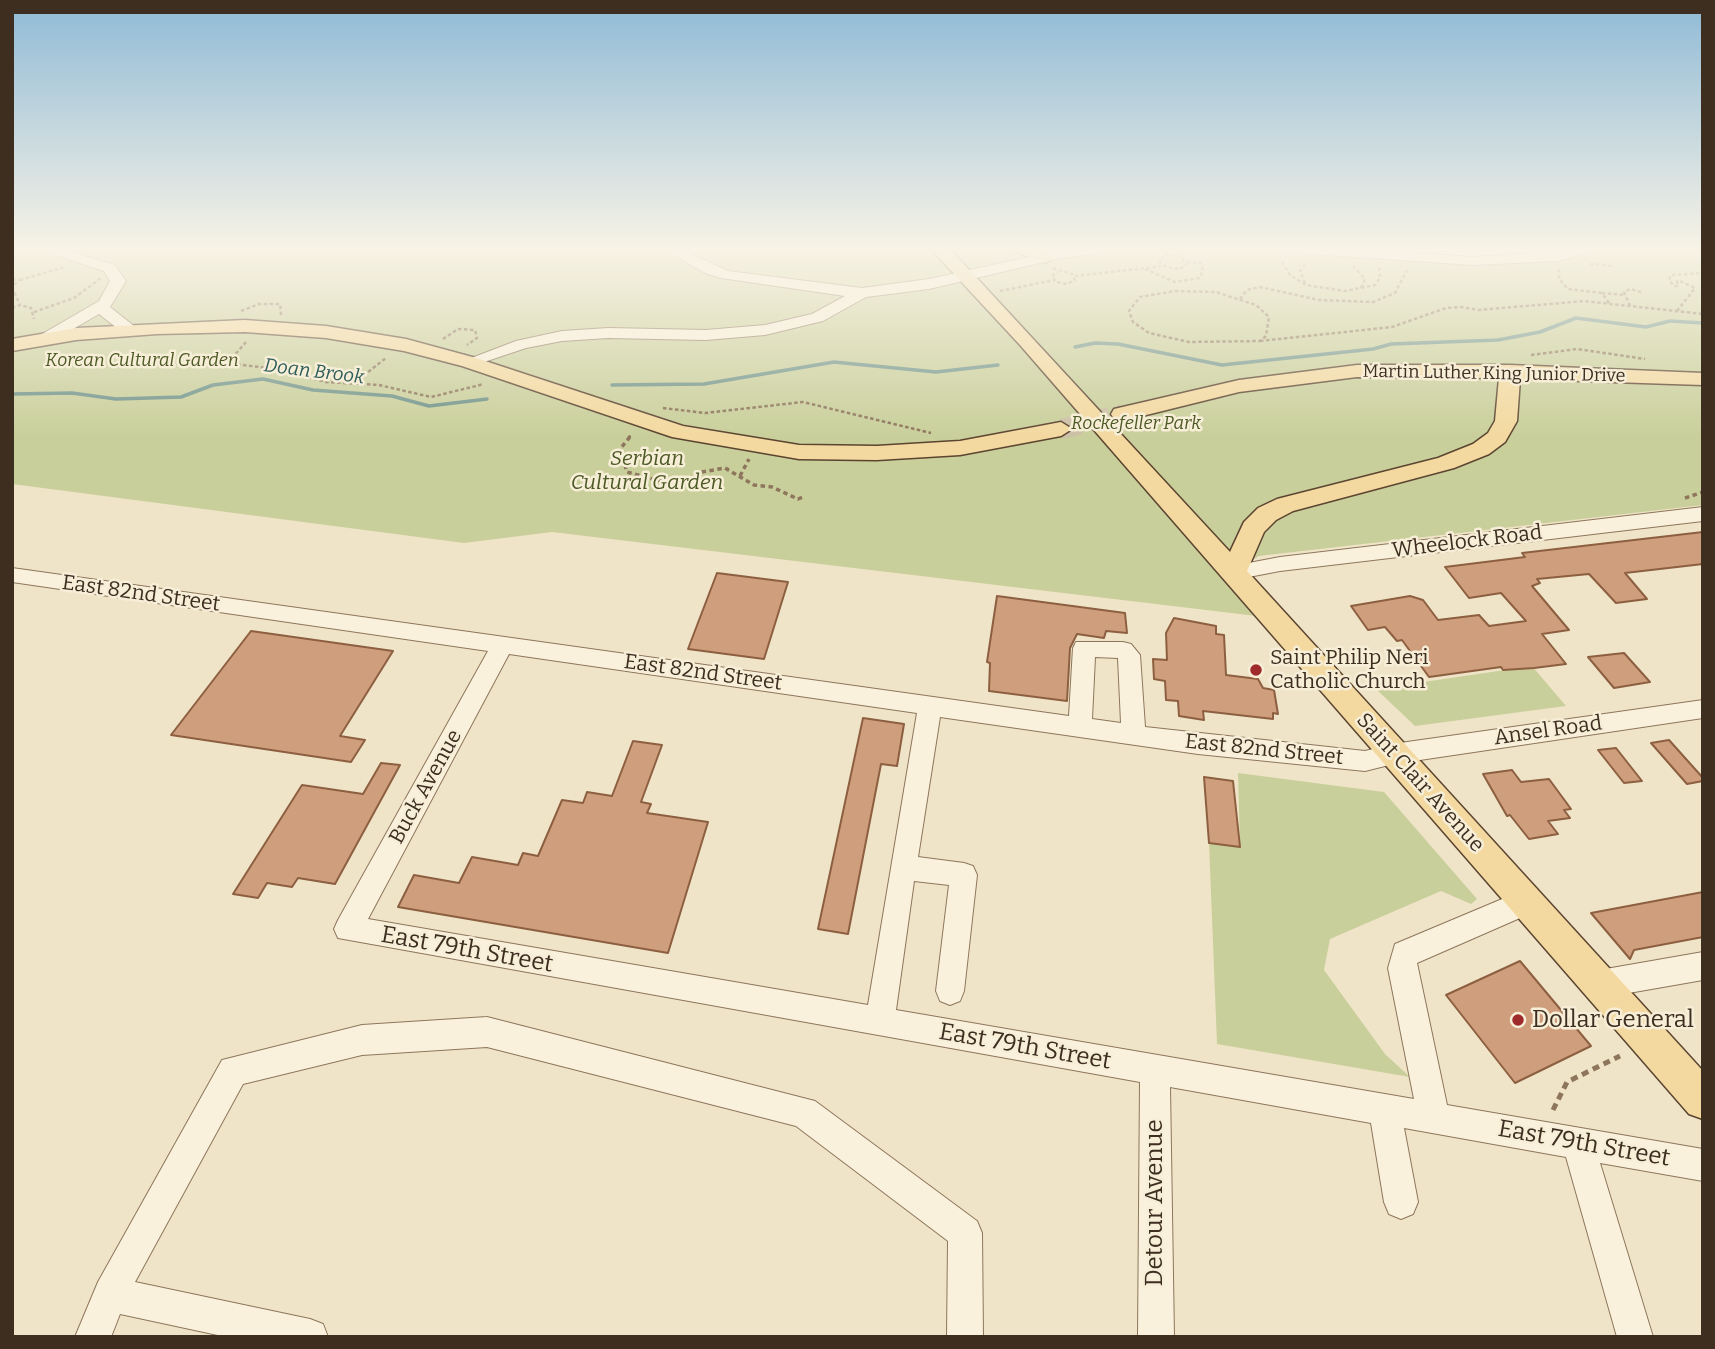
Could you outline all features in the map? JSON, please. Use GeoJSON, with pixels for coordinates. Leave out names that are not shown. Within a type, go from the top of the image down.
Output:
{"type":"FeatureCollection","features":[{"type":"Feature","properties":{"kind":"main road","name":"Saint Clair Avenue"},"geometry":{"type":"LineString","coordinates":[[998,311],[1703,1100]]}},
{"type":"Feature","properties":{"kind":"main road"},"geometry":{"type":"LineString","coordinates":[[12,345],[36,327],[128,329],[230,326],[318,331],[468,354],[607,410],[680,432],[788,450],[877,453],[960,448],[1061,429]]}},
{"type":"Feature","properties":{"kind":"main road","name":"Martin Luther King Junior Drive"},"geometry":{"type":"LineString","coordinates":[[1122,414],[1220,389],[1295,377],[1408,369],[1703,379]]}},
{"type":"Feature","properties":{"kind":"main road"},"geometry":{"type":"LineString","coordinates":[[1233,572],[1253,528],[1267,514],[1285,505],[1446,463],[1481,449],[1497,437],[1506,421],[1510,371]]}},
{"type":"Feature","properties":{"kind":"street"},"geometry":{"type":"LineString","coordinates":[[36,327],[87,311]]}},
{"type":"Feature","properties":{"kind":"street"},"geometry":{"type":"LineString","coordinates":[[105,311],[128,329]]}},
{"type":"Feature","properties":{"kind":"street"},"geometry":{"type":"LineString","coordinates":[[468,354],[562,336],[608,333],[706,335],[765,330],[832,311]]}},
{"type":"Feature","properties":{"kind":"street","name":"Wheelock Road"},"geometry":{"type":"LineString","coordinates":[[1233,572],[1280,564],[1703,514]]}},
{"type":"Feature","properties":{"kind":"street","name":"East 82nd Street"},"geometry":{"type":"LineString","coordinates":[[12,575],[1134,734],[1365,761],[1393,754]]}},
{"type":"Feature","properties":{"kind":"street","name":"Buck Avenue"},"geometry":{"type":"LineString","coordinates":[[348,929],[503,645]]}},
{"type":"Feature","properties":{"kind":"street"},"geometry":{"type":"LineString","coordinates":[[1080,727],[1084,648],[1122,650],[1129,655],[1134,734]]}},
{"type":"Feature","properties":{"kind":"street"},"geometry":{"type":"LineString","coordinates":[[880,1022],[930,706]]}},
{"type":"Feature","properties":{"kind":"street","name":"Ansel Road"},"geometry":{"type":"LineString","coordinates":[[1393,754],[1703,709]]}},
{"type":"Feature","properties":{"kind":"street"},"geometry":{"type":"LineString","coordinates":[[903,867],[964,875],[950,991]]}},
{"type":"Feature","properties":{"kind":"street"},"geometry":{"type":"LineString","coordinates":[[1434,1118],[1402,968],[1405,954],[1526,902]]}},
{"type":"Feature","properties":{"kind":"street","name":"East 79th Street"},"geometry":{"type":"LineString","coordinates":[[348,929],[1703,1164]]}},
{"type":"Feature","properties":{"kind":"street"},"geometry":{"type":"LineString","coordinates":[[1600,984],[1703,966]]}},
{"type":"Feature","properties":{"kind":"street"},"geometry":{"type":"LineString","coordinates":[[93,1337],[110,1294],[233,1070],[362,1040],[487,1032],[804,1112],[965,1233],[964,1337]]}},
{"type":"Feature","properties":{"kind":"street","name":"Detour Avenue"},"geometry":{"type":"LineString","coordinates":[[1155,1070],[1156,1337]]}},
{"type":"Feature","properties":{"kind":"street"},"geometry":{"type":"LineString","coordinates":[[1385,1110],[1401,1202]]}},
{"type":"Feature","properties":{"kind":"street"},"geometry":{"type":"LineString","coordinates":[[1578,1143],[1635,1337]]}},
{"type":"Feature","properties":{"kind":"street"},"geometry":{"type":"LineString","coordinates":[[110,1294],[310,1337]]}},
{"type":"Feature","properties":{"kind":"path"},"geometry":{"type":"LineString","coordinates":[[36,327],[34,312],[37,311]]}},
{"type":"Feature","properties":{"kind":"path"},"geometry":{"type":"LineString","coordinates":[[234,316],[245,311]]}},
{"type":"Feature","properties":{"kind":"path"},"geometry":{"type":"LineString","coordinates":[[281,317],[282,311]]}},
{"type":"Feature","properties":{"kind":"path"},"geometry":{"type":"LineString","coordinates":[[1129,311],[1133,321],[1149,333],[1189,342],[1260,341],[1392,327],[1438,311]]}},
{"type":"Feature","properties":{"kind":"path"},"geometry":{"type":"LineString","coordinates":[[1260,341],[1268,330],[1269,317],[1264,311]]}},
{"type":"Feature","properties":{"kind":"path"},"geometry":{"type":"LineString","coordinates":[[1669,311],[1703,314]]}},
{"type":"Feature","properties":{"kind":"path"},"geometry":{"type":"LineString","coordinates":[[443,341],[454,330],[475,330],[477,338],[468,354]]}},
{"type":"Feature","properties":{"kind":"path"},"geometry":{"type":"LineString","coordinates":[[250,337],[232,358],[235,364],[352,385],[379,385],[431,397],[457,393],[489,383]]}},
{"type":"Feature","properties":{"kind":"path"},"geometry":{"type":"LineString","coordinates":[[352,385],[390,355]]}},
{"type":"Feature","properties":{"kind":"path"},"geometry":{"type":"LineString","coordinates":[[660,407],[705,413],[803,402],[938,434]]}},
{"type":"Feature","properties":{"kind":"path"},"geometry":{"type":"LineString","coordinates":[[632,433],[620,449],[627,472],[678,486],[702,472],[725,468],[754,485],[772,487],[798,499],[805,496]]}},
{"type":"Feature","properties":{"kind":"path"},"geometry":{"type":"LineString","coordinates":[[740,476],[750,458]]}},
{"type":"Feature","properties":{"kind":"path"},"geometry":{"type":"LineString","coordinates":[[1553,1110],[1567,1082],[1620,1056]]}},
{"type":"Feature","properties":{"kind":"green space","name":"Rockefeller Park"},"geometry":{"type":"Polygon","coordinates":[[[12,311],[1703,311],[1703,505],[1259,556],[1233,572],[1273,618],[552,532],[464,543],[12,484],[12,311]]]}},
{"type":"Feature","properties":{"kind":"green space"},"geometry":{"type":"Polygon","coordinates":[[[1532,666],[1566,706],[1415,726],[1376,689],[1532,666]]]}},
{"type":"Feature","properties":{"kind":"green space"},"geometry":{"type":"Polygon","coordinates":[[[1238,773],[1384,792],[1477,899],[1471,904],[1441,891],[1330,939],[1324,970],[1385,1054],[1410,1077],[1217,1044],[1209,843],[1240,847],[1238,773]]]}},
{"type":"Feature","properties":{"kind":"building"},"geometry":{"type":"Polygon","coordinates":[[[1703,532],[1703,564],[1625,573],[1647,599],[1616,603],[1589,574],[1537,579],[1540,583],[1532,586],[1569,630],[1542,634],[1566,664],[1503,670],[1501,667],[1429,677],[1402,640],[1397,641],[1385,627],[1368,630],[1351,606],[1410,596],[1423,600],[1438,620],[1479,615],[1489,626],[1526,621],[1501,593],[1469,598],[1445,567],[1525,557],[1522,553],[1703,532]]]}},
{"type":"Feature","properties":{"kind":"building"},"geometry":{"type":"Polygon","coordinates":[[[717,573],[788,582],[764,659],[688,649],[717,573]]]}},
{"type":"Feature","properties":{"kind":"building"},"geometry":{"type":"Polygon","coordinates":[[[997,596],[1125,613],[1127,633],[1106,631],[1104,638],[1077,634],[1070,648],[1067,701],[989,691],[990,663],[987,662],[997,596]]]}},
{"type":"Feature","properties":{"kind":"building"},"geometry":{"type":"Polygon","coordinates":[[[1174,618],[1216,626],[1216,634],[1224,635],[1226,675],[1258,679],[1263,688],[1274,690],[1278,714],[1273,713],[1273,719],[1203,711],[1204,720],[1179,716],[1178,701],[1166,700],[1165,681],[1154,679],[1153,659],[1167,660],[1166,633],[1174,618]]]}},
{"type":"Feature","properties":{"kind":"building"},"geometry":{"type":"Polygon","coordinates":[[[251,631],[393,651],[340,736],[365,740],[351,762],[171,735],[251,631]]]}},
{"type":"Feature","properties":{"kind":"building"},"geometry":{"type":"Polygon","coordinates":[[[1624,653],[1650,682],[1614,688],[1588,657],[1624,653]]]}},
{"type":"Feature","properties":{"kind":"building"},"geometry":{"type":"Polygon","coordinates":[[[863,718],[904,724],[897,766],[881,764],[848,934],[818,929],[863,718]]]}},
{"type":"Feature","properties":{"kind":"building"},"geometry":{"type":"Polygon","coordinates":[[[1669,740],[1703,781],[1687,784],[1651,743],[1669,740]]]}},
{"type":"Feature","properties":{"kind":"building"},"geometry":{"type":"Polygon","coordinates":[[[633,741],[662,745],[641,802],[651,804],[647,813],[708,822],[668,953],[398,907],[414,875],[459,883],[472,857],[518,865],[523,853],[538,856],[562,800],[583,803],[587,792],[612,796],[633,741]]]}},
{"type":"Feature","properties":{"kind":"building"},"geometry":{"type":"Polygon","coordinates":[[[1616,748],[1642,781],[1624,783],[1598,750],[1616,748]]]}},
{"type":"Feature","properties":{"kind":"building"},"geometry":{"type":"Polygon","coordinates":[[[381,763],[400,765],[335,884],[298,878],[292,887],[267,883],[258,898],[233,894],[302,785],[363,794],[381,763]]]}},
{"type":"Feature","properties":{"kind":"building"},"geometry":{"type":"Polygon","coordinates":[[[1512,770],[1521,782],[1549,779],[1571,809],[1564,810],[1570,818],[1548,821],[1558,834],[1529,839],[1510,815],[1507,816],[1483,774],[1512,770]]]}},
{"type":"Feature","properties":{"kind":"building"},"geometry":{"type":"Polygon","coordinates":[[[1204,777],[1233,781],[1240,847],[1209,843],[1204,777]]]}},
{"type":"Feature","properties":{"kind":"building"},"geometry":{"type":"Polygon","coordinates":[[[1703,892],[1703,937],[1634,950],[1630,959],[1591,913],[1703,892]]]}},
{"type":"Feature","properties":{"kind":"building","name":"Dollar General"},"geometry":{"type":"Polygon","coordinates":[[[1520,961],[1591,1046],[1515,1083],[1446,995],[1520,961]]]}},
{"type":"Feature","properties":{"kind":"waterway","name":"Doan Brook"},"geometry":{"type":"LineString","coordinates":[[1075,347],[1095,343],[1118,344],[1222,365],[1373,349],[1391,344],[1498,340],[1540,332],[1576,318],[1646,327],[1670,321],[1703,323]]}},
{"type":"Feature","properties":{"kind":"waterway","name":"Doan Brook"},"geometry":{"type":"LineString","coordinates":[[612,385],[704,384],[834,362],[936,372],[998,365]]}},
{"type":"Feature","properties":{"kind":"waterway","name":"Doan Brook"},"geometry":{"type":"LineString","coordinates":[[12,394],[72,393],[116,399],[181,397],[213,385],[263,379],[313,390],[392,396],[429,406],[487,399]]}},
{"type":"Feature","properties":{"kind":"tunnel"},"geometry":{"type":"LineString","coordinates":[[1061,429],[1122,414]]}},
{"type":"Feature","properties":{"kind":"place","name":"Saint Philip Neri Catholic Church"},"geometry":{"type":"Point","coordinates":[1256,670]}},
{"type":"Feature","properties":{"kind":"place","name":"Dollar General"},"geometry":{"type":"Point","coordinates":[1518,1020]}},
{"type":"Feature","properties":{"kind":"park label","name":"Korean Cultural Garden"},"geometry":{"type":"Point","coordinates":[142,361]}},
{"type":"Feature","properties":{"kind":"park label","name":"Serbian Cultural Garden"},"geometry":{"type":"Point","coordinates":[647,471]}}]}
